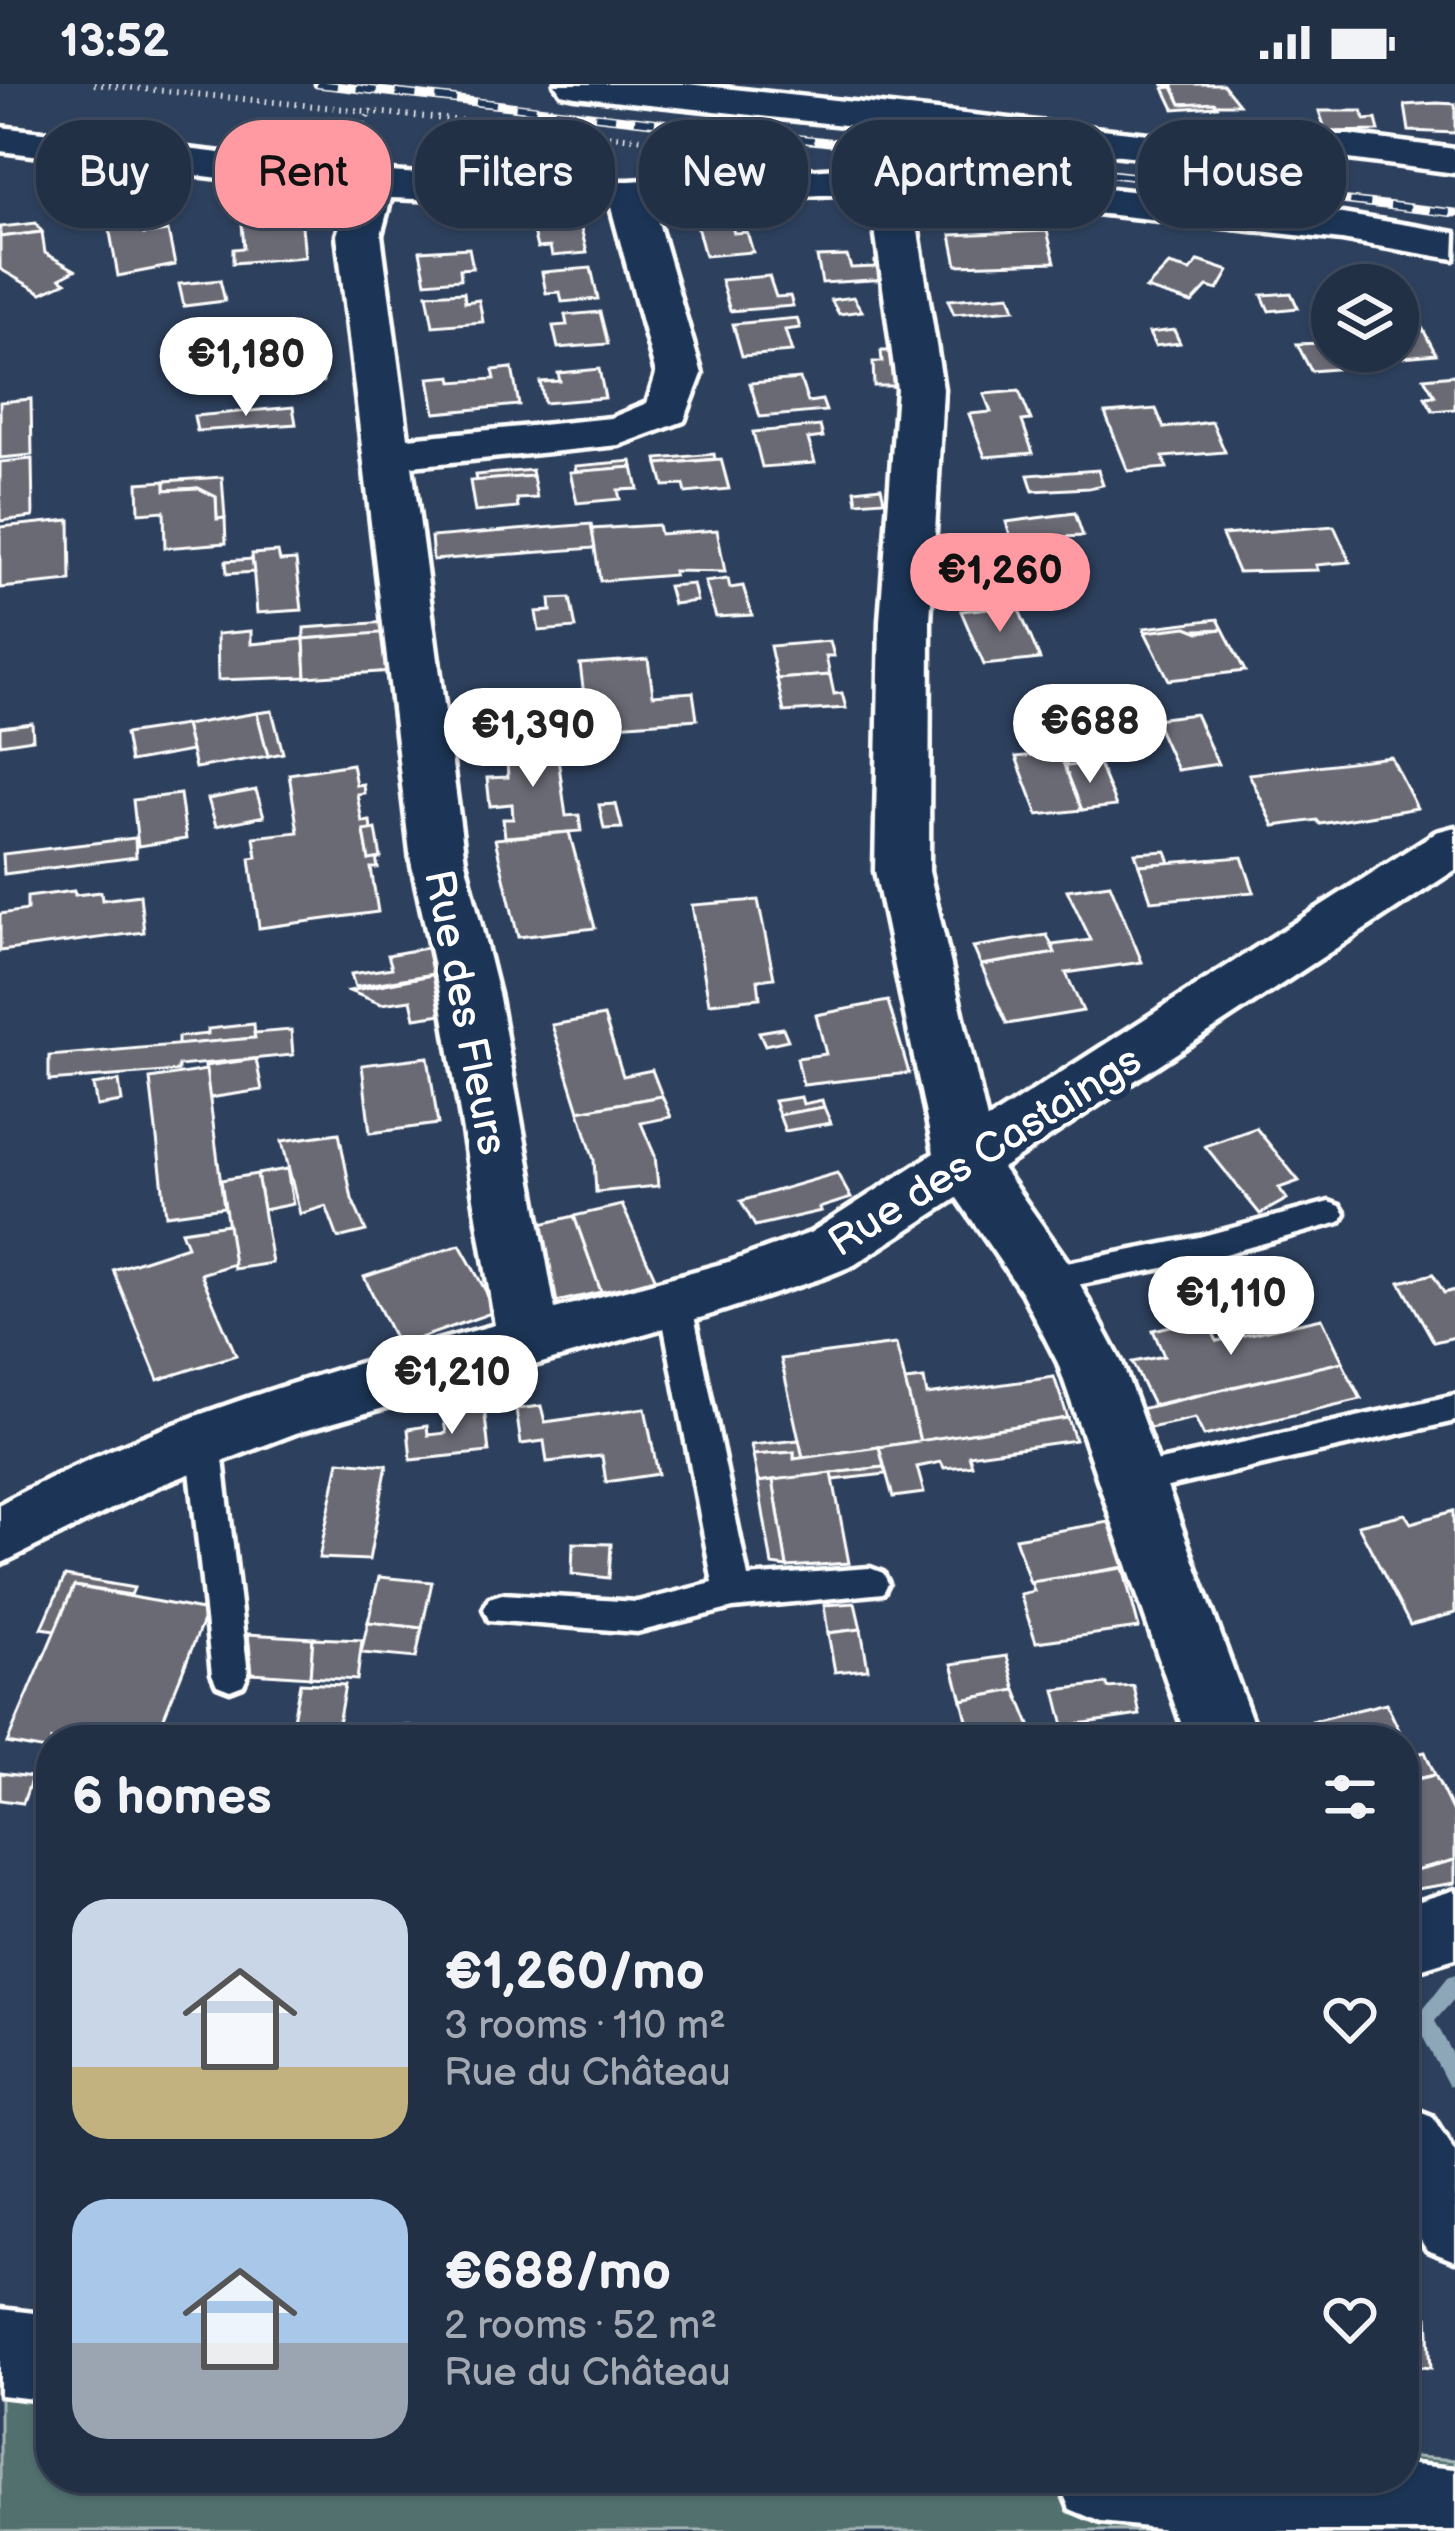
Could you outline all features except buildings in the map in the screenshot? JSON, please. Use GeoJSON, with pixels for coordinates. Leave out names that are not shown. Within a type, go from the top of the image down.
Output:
{"type":"FeatureCollection","features":[{"type":"Feature","properties":{"kind":"main road"},"geometry":{"type":"LineString","coordinates":[[0,2353],[36,2357]]}},
{"type":"Feature","properties":{"kind":"main road"},"geometry":{"type":"LineString","coordinates":[[1265,2493],[1455,2514]]}},
{"type":"Feature","properties":{"kind":"street"},"geometry":{"type":"LineString","coordinates":[[575,84],[836,99],[1167,148],[1381,148],[1455,161]]}},
{"type":"Feature","properties":{"kind":"street"},"geometry":{"type":"LineString","coordinates":[[0,139],[215,165]]}},
{"type":"Feature","properties":{"kind":"street"},"geometry":{"type":"LineString","coordinates":[[391,185],[629,194],[832,182]]}},
{"type":"Feature","properties":{"kind":"street"},"geometry":{"type":"LineString","coordinates":[[1114,202],[1342,227],[1455,247],[1448,212],[1455,188]]}},
{"type":"Feature","properties":{"kind":"street"},"geometry":{"type":"LineString","coordinates":[[390,454],[619,431],[668,411],[679,374],[629,194]]}},
{"type":"Feature","properties":{"kind":"street","name":"Rue des Fleurs"},"geometry":{"type":"LineString","coordinates":[[361,228],[438,861],[470,998],[529,1341]]}},
{"type":"Feature","properties":{"kind":"street"},"geometry":{"type":"LineString","coordinates":[[897,228],[920,389],[905,621],[902,871],[967,1165],[1046,1279],[1090,1363],[1218,1725]]}},
{"type":"Feature","properties":{"kind":"street","name":"Rue des Castaings"},"geometry":{"type":"LineString","coordinates":[[0,1536],[64,1498],[310,1404],[675,1301],[832,1250],[1455,845]]}},
{"type":"Feature","properties":{"kind":"street"},"geometry":{"type":"LineString","coordinates":[[1419,1935],[1455,1924]]}},
{"type":"Feature","properties":{"kind":"street"},"geometry":{"type":"LineString","coordinates":[[1419,2166],[1454,2221]]}},
{"type":"Feature","properties":{"kind":"lane"},"geometry":{"type":"LineString","coordinates":[[1046,1279],[1199,1249],[1329,1214]]}},
{"type":"Feature","properties":{"kind":"lane"},"geometry":{"type":"LineString","coordinates":[[675,1301],[733,1593]]}},
{"type":"Feature","properties":{"kind":"lane"},"geometry":{"type":"LineString","coordinates":[[1133,1481],[1455,1408]]}},
{"type":"Feature","properties":{"kind":"lane"},"geometry":{"type":"LineString","coordinates":[[204,1442],[230,1674]]}},
{"type":"Feature","properties":{"kind":"lane"},"geometry":{"type":"LineString","coordinates":[[502,1609],[638,1617],[733,1593],[870,1583]]}},
{"type":"Feature","properties":{"kind":"lane"},"geometry":{"type":"LineString","coordinates":[[1419,2226],[1454,2221]]}},
{"type":"Feature","properties":{"kind":"green space"},"geometry":{"type":"Polygon","coordinates":[[[0,2331],[36,2334],[36,2493],[1419,2493],[1419,2457],[1455,2460],[1455,2531],[0,2531],[0,2331]]]}},
{"type":"Feature","properties":{"kind":"waterway"},"geometry":{"type":"LineString","coordinates":[[1455,1983],[1424,2020],[1455,2078]]}},
{"type":"Feature","properties":{"kind":"railway"},"geometry":{"type":"LineString","coordinates":[[317,84],[1455,213]]}}]}
